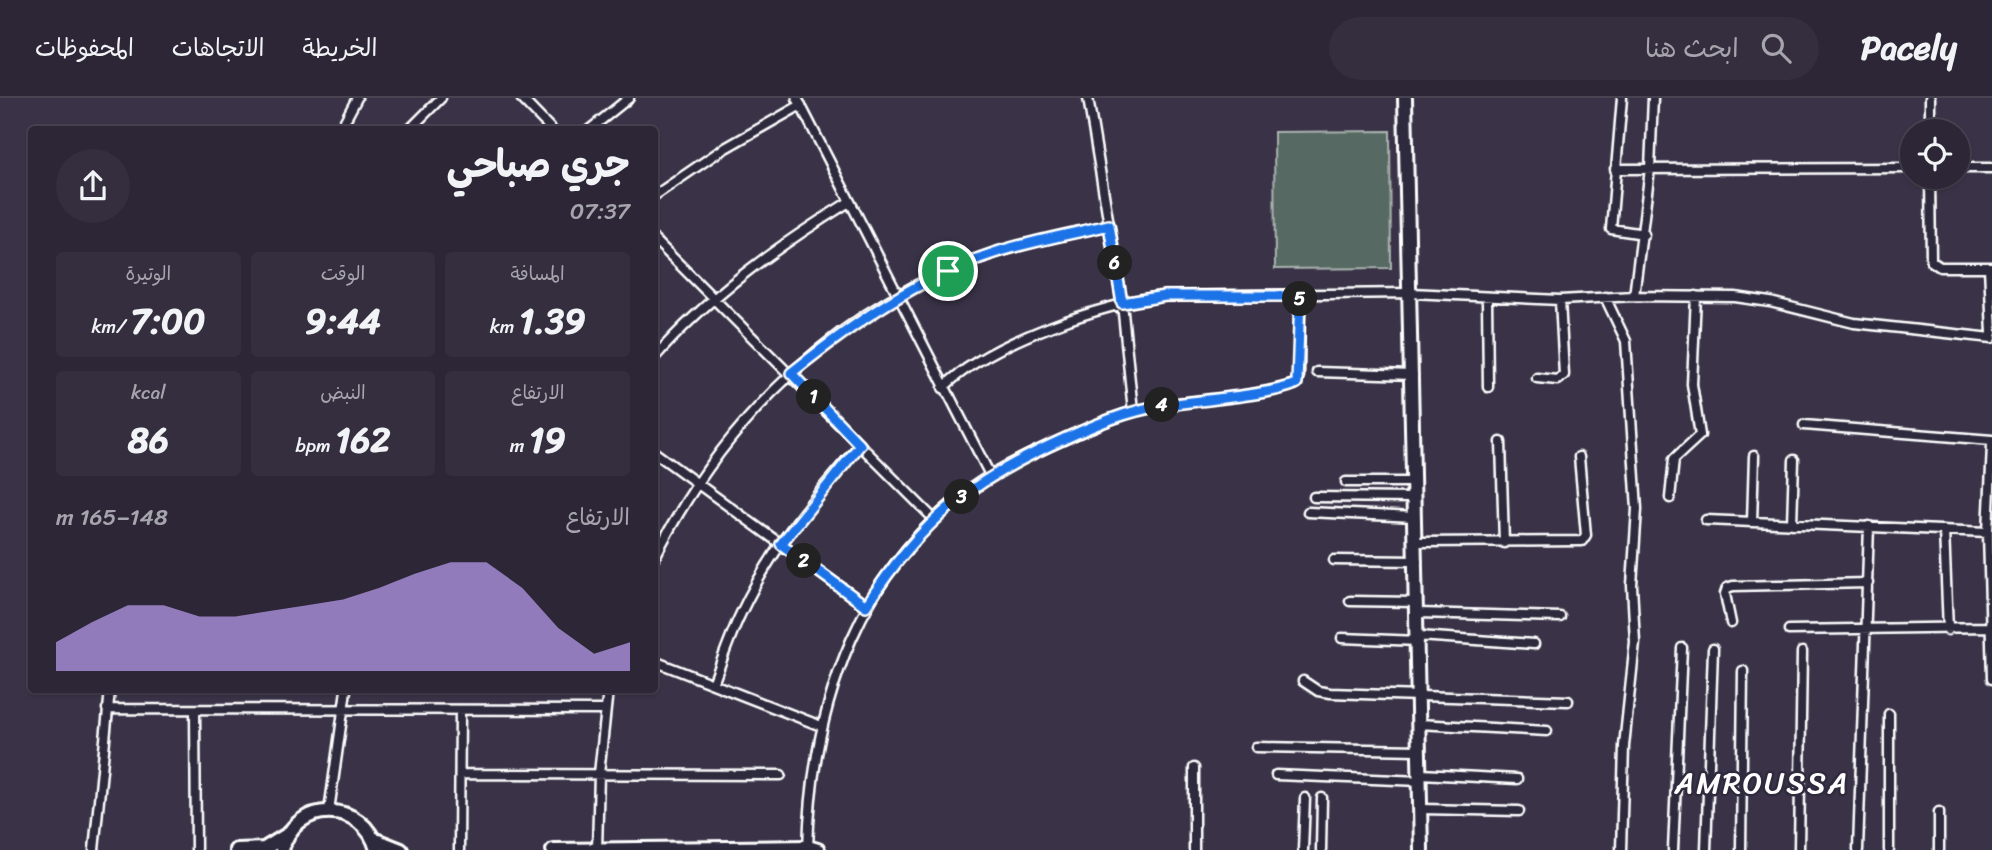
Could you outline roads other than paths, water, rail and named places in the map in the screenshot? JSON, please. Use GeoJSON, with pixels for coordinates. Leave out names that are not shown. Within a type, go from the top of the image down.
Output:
{"type":"FeatureCollection","features":[{"type":"Feature","properties":{"kind":"main road"},"geometry":{"type":"LineString","coordinates":[[1405,98],[1419,639],[1421,850]]}},
{"type":"Feature","properties":{"kind":"main road"},"geometry":{"type":"LineString","coordinates":[[236,850],[264,849],[288,834],[305,817],[329,811],[352,817],[375,844],[401,850]]}},
{"type":"Feature","properties":{"kind":"main road"},"geometry":{"type":"LineString","coordinates":[[282,850],[288,834]]}},
{"type":"Feature","properties":{"kind":"main road"},"geometry":{"type":"LineString","coordinates":[[553,850],[811,849]]}},
{"type":"Feature","properties":{"kind":"street"},"geometry":{"type":"LineString","coordinates":[[342,126],[357,98]]}},
{"type":"Feature","properties":{"kind":"street"},"geometry":{"type":"LineString","coordinates":[[413,126],[441,98]]}},
{"type":"Feature","properties":{"kind":"street"},"geometry":{"type":"LineString","coordinates":[[521,98],[548,126]]}},
{"type":"Feature","properties":{"kind":"street"},"geometry":{"type":"LineString","coordinates":[[594,126],[629,98]]}},
{"type":"Feature","properties":{"kind":"street"},"geometry":{"type":"LineString","coordinates":[[1088,98],[1122,303],[1133,411]]}},
{"type":"Feature","properties":{"kind":"street"},"geometry":{"type":"LineString","coordinates":[[1622,98],[1611,229],[1643,234]]}},
{"type":"Feature","properties":{"kind":"street"},"geometry":{"type":"LineString","coordinates":[[1634,296],[1650,169],[1653,98]]}},
{"type":"Feature","properties":{"kind":"street"},"geometry":{"type":"LineString","coordinates":[[1930,98],[1930,119]]}},
{"type":"Feature","properties":{"kind":"street"},"geometry":{"type":"LineString","coordinates":[[658,193],[799,102],[943,388],[990,475]]}},
{"type":"Feature","properties":{"kind":"street"},"geometry":{"type":"LineString","coordinates":[[1615,169],[1900,168]]}},
{"type":"Feature","properties":{"kind":"street"},"geometry":{"type":"LineString","coordinates":[[1970,168],[1992,168]]}},
{"type":"Feature","properties":{"kind":"street"},"geometry":{"type":"LineString","coordinates":[[943,388],[958,373],[1013,344],[1122,303],[1165,296],[1411,293],[1560,300],[1696,296],[1770,302],[1854,323],[1992,336],[1990,267],[1940,267],[1931,261],[1930,189]]}},
{"type":"Feature","properties":{"kind":"street"},"geometry":{"type":"LineString","coordinates":[[658,354],[714,298],[784,242],[849,202]]}},
{"type":"Feature","properties":{"kind":"street"},"geometry":{"type":"LineString","coordinates":[[658,552],[697,483],[737,430],[791,373],[839,335],[898,296],[948,271],[994,253],[1109,225]]}},
{"type":"Feature","properties":{"kind":"street"},"geometry":{"type":"LineString","coordinates":[[658,243],[934,519]]}},
{"type":"Feature","properties":{"kind":"street"},"geometry":{"type":"LineString","coordinates":[[811,849],[821,726],[843,656],[866,606],[910,543],[934,519],[990,475],[1018,460],[1133,411],[1295,384],[1299,378],[1300,296]]}},
{"type":"Feature","properties":{"kind":"street"},"geometry":{"type":"LineString","coordinates":[[1670,498],[1674,459],[1700,435],[1692,384],[1696,296]]}},
{"type":"Feature","properties":{"kind":"street"},"geometry":{"type":"LineString","coordinates":[[1605,297],[1626,341],[1637,509],[1632,585],[1635,642],[1624,746],[1621,850]]}},
{"type":"Feature","properties":{"kind":"street"},"geometry":{"type":"LineString","coordinates":[[1487,298],[1488,387]]}},
{"type":"Feature","properties":{"kind":"street"},"geometry":{"type":"LineString","coordinates":[[1537,378],[1557,380],[1564,375],[1560,300]]}},
{"type":"Feature","properties":{"kind":"street"},"geometry":{"type":"LineString","coordinates":[[1317,372],[1413,375]]}},
{"type":"Feature","properties":{"kind":"street"},"geometry":{"type":"LineString","coordinates":[[1804,425],[1992,443],[1988,532],[1992,679]]}},
{"type":"Feature","properties":{"kind":"street"},"geometry":{"type":"LineString","coordinates":[[1501,442],[1504,543]]}},
{"type":"Feature","properties":{"kind":"street"},"geometry":{"type":"LineString","coordinates":[[713,684],[741,614],[781,544],[860,445]]}},
{"type":"Feature","properties":{"kind":"street"},"geometry":{"type":"LineString","coordinates":[[658,455],[866,606]]}},
{"type":"Feature","properties":{"kind":"street"},"geometry":{"type":"LineString","coordinates":[[1752,522],[1754,456]]}},
{"type":"Feature","properties":{"kind":"street"},"geometry":{"type":"LineString","coordinates":[[1416,542],[1583,541],[1586,535],[1579,457]]}},
{"type":"Feature","properties":{"kind":"street"},"geometry":{"type":"LineString","coordinates":[[1792,524],[1794,460]]}},
{"type":"Feature","properties":{"kind":"street"},"geometry":{"type":"LineString","coordinates":[[1346,482],[1414,482]]}},
{"type":"Feature","properties":{"kind":"street"},"geometry":{"type":"LineString","coordinates":[[1314,497],[1414,498]]}},
{"type":"Feature","properties":{"kind":"street"},"geometry":{"type":"LineString","coordinates":[[1308,512],[1415,517]]}},
{"type":"Feature","properties":{"kind":"street"},"geometry":{"type":"LineString","coordinates":[[1706,520],[1988,532]]}},
{"type":"Feature","properties":{"kind":"street"},"geometry":{"type":"LineString","coordinates":[[1858,850],[1869,526]]}},
{"type":"Feature","properties":{"kind":"street"},"geometry":{"type":"LineString","coordinates":[[1944,530],[1948,630]]}},
{"type":"Feature","properties":{"kind":"street"},"geometry":{"type":"LineString","coordinates":[[1334,560],[1417,561]]}},
{"type":"Feature","properties":{"kind":"street"},"geometry":{"type":"LineString","coordinates":[[1731,623],[1725,594],[1727,588],[1733,586],[1868,583]]}},
{"type":"Feature","properties":{"kind":"street"},"geometry":{"type":"LineString","coordinates":[[1349,601],[1560,617]]}},
{"type":"Feature","properties":{"kind":"street"},"geometry":{"type":"LineString","coordinates":[[1789,630],[1990,628]]}},
{"type":"Feature","properties":{"kind":"street"},"geometry":{"type":"LineString","coordinates":[[1342,638],[1534,644]]}},
{"type":"Feature","properties":{"kind":"street"},"geometry":{"type":"LineString","coordinates":[[1673,850],[1682,648]]}},
{"type":"Feature","properties":{"kind":"street"},"geometry":{"type":"LineString","coordinates":[[1706,850],[1713,649]]}},
{"type":"Feature","properties":{"kind":"street"},"geometry":{"type":"LineString","coordinates":[[1799,850],[1802,652]]}},
{"type":"Feature","properties":{"kind":"street"},"geometry":{"type":"LineString","coordinates":[[658,663],[821,726]]}},
{"type":"Feature","properties":{"kind":"street"},"geometry":{"type":"LineString","coordinates":[[1741,850],[1743,671]]}},
{"type":"Feature","properties":{"kind":"street"},"geometry":{"type":"LineString","coordinates":[[1303,681],[1318,691],[1330,693],[1568,701]]}},
{"type":"Feature","properties":{"kind":"street"},"geometry":{"type":"LineString","coordinates":[[94,850],[110,693]]}},
{"type":"Feature","properties":{"kind":"street"},"geometry":{"type":"LineString","coordinates":[[329,811],[345,693]]}},
{"type":"Feature","properties":{"kind":"street"},"geometry":{"type":"LineString","coordinates":[[597,850],[599,774],[607,693]]}},
{"type":"Feature","properties":{"kind":"street"},"geometry":{"type":"LineString","coordinates":[[107,709],[604,710]]}},
{"type":"Feature","properties":{"kind":"street"},"geometry":{"type":"LineString","coordinates":[[195,710],[196,850]]}},
{"type":"Feature","properties":{"kind":"street"},"geometry":{"type":"LineString","coordinates":[[459,850],[460,710]]}},
{"type":"Feature","properties":{"kind":"street"},"geometry":{"type":"LineString","coordinates":[[1889,714],[1889,850]]}},
{"type":"Feature","properties":{"kind":"street"},"geometry":{"type":"LineString","coordinates":[[1418,724],[1546,730]]}},
{"type":"Feature","properties":{"kind":"street"},"geometry":{"type":"LineString","coordinates":[[1256,747],[1419,750]]}},
{"type":"Feature","properties":{"kind":"street"},"geometry":{"type":"LineString","coordinates":[[1194,768],[1194,850]]}},
{"type":"Feature","properties":{"kind":"street"},"geometry":{"type":"LineString","coordinates":[[460,774],[781,775]]}},
{"type":"Feature","properties":{"kind":"street"},"geometry":{"type":"LineString","coordinates":[[1276,775],[1517,779]]}},
{"type":"Feature","properties":{"kind":"street"},"geometry":{"type":"LineString","coordinates":[[1303,850],[1305,798]]}},
{"type":"Feature","properties":{"kind":"street"},"geometry":{"type":"LineString","coordinates":[[1321,850],[1322,798]]}},
{"type":"Feature","properties":{"kind":"street"},"geometry":{"type":"LineString","coordinates":[[1421,809],[1519,811]]}},
{"type":"Feature","properties":{"kind":"street"},"geometry":{"type":"LineString","coordinates":[[1939,812],[1939,850]]}},
{"type":"Feature","properties":{"kind":"district","name":"AMROUSSA"},"geometry":{"type":"Point","coordinates":[1762,783]}}]}
